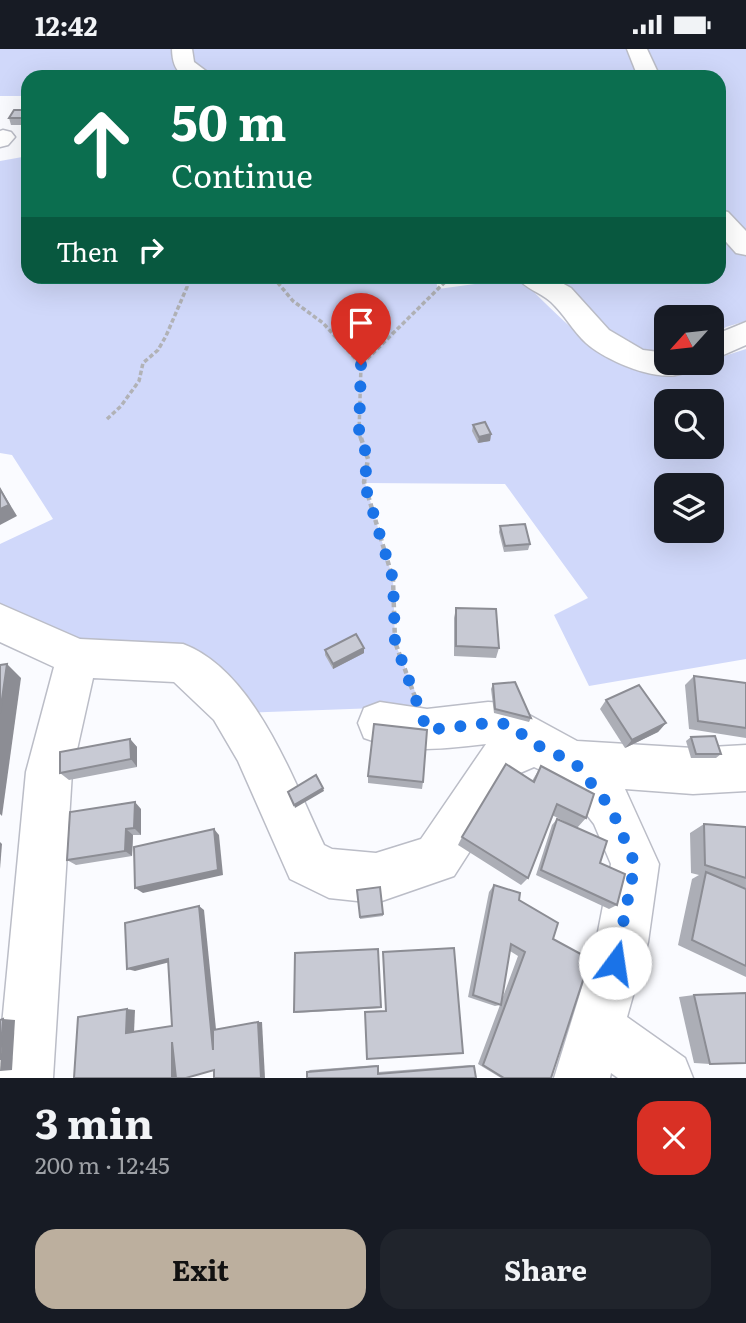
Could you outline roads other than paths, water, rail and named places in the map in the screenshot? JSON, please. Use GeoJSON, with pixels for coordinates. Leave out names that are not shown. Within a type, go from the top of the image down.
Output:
{"type":"FeatureCollection","features":[{"type":"Feature","properties":{"kind":"street"},"geometry":{"type":"LineString","coordinates":[[182,49],[183,65],[191,70]]}},
{"type":"Feature","properties":{"kind":"street"},"geometry":{"type":"LineString","coordinates":[[637,49],[646,70]]}},
{"type":"Feature","properties":{"kind":"street"},"geometry":{"type":"LineString","coordinates":[[726,226],[746,247]]}},
{"type":"Feature","properties":{"kind":"street"},"geometry":{"type":"LineString","coordinates":[[543,284],[561,295],[598,337],[636,361],[654,363]]}},
{"type":"Feature","properties":{"kind":"street"},"geometry":{"type":"LineString","coordinates":[[724,343],[746,332]]}},
{"type":"Feature","properties":{"kind":"street"},"geometry":{"type":"LineString","coordinates":[[0,622],[77,659],[183,663],[229,706],[254,746],[307,862],[329,873],[376,878],[438,859],[503,757],[535,744]]}},
{"type":"Feature","properties":{"kind":"street"},"geometry":{"type":"LineString","coordinates":[[25,1078],[49,772],[77,659]]}},
{"type":"Feature","properties":{"kind":"street"},"geometry":{"type":"LineString","coordinates":[[380,723],[427,730],[488,723],[508,724],[535,744],[575,763],[694,771],[746,768]]}},
{"type":"Feature","properties":{"kind":"street"},"geometry":{"type":"LineString","coordinates":[[575,763],[611,808],[635,864],[622,942],[589,1053],[665,1078]]}}]}
